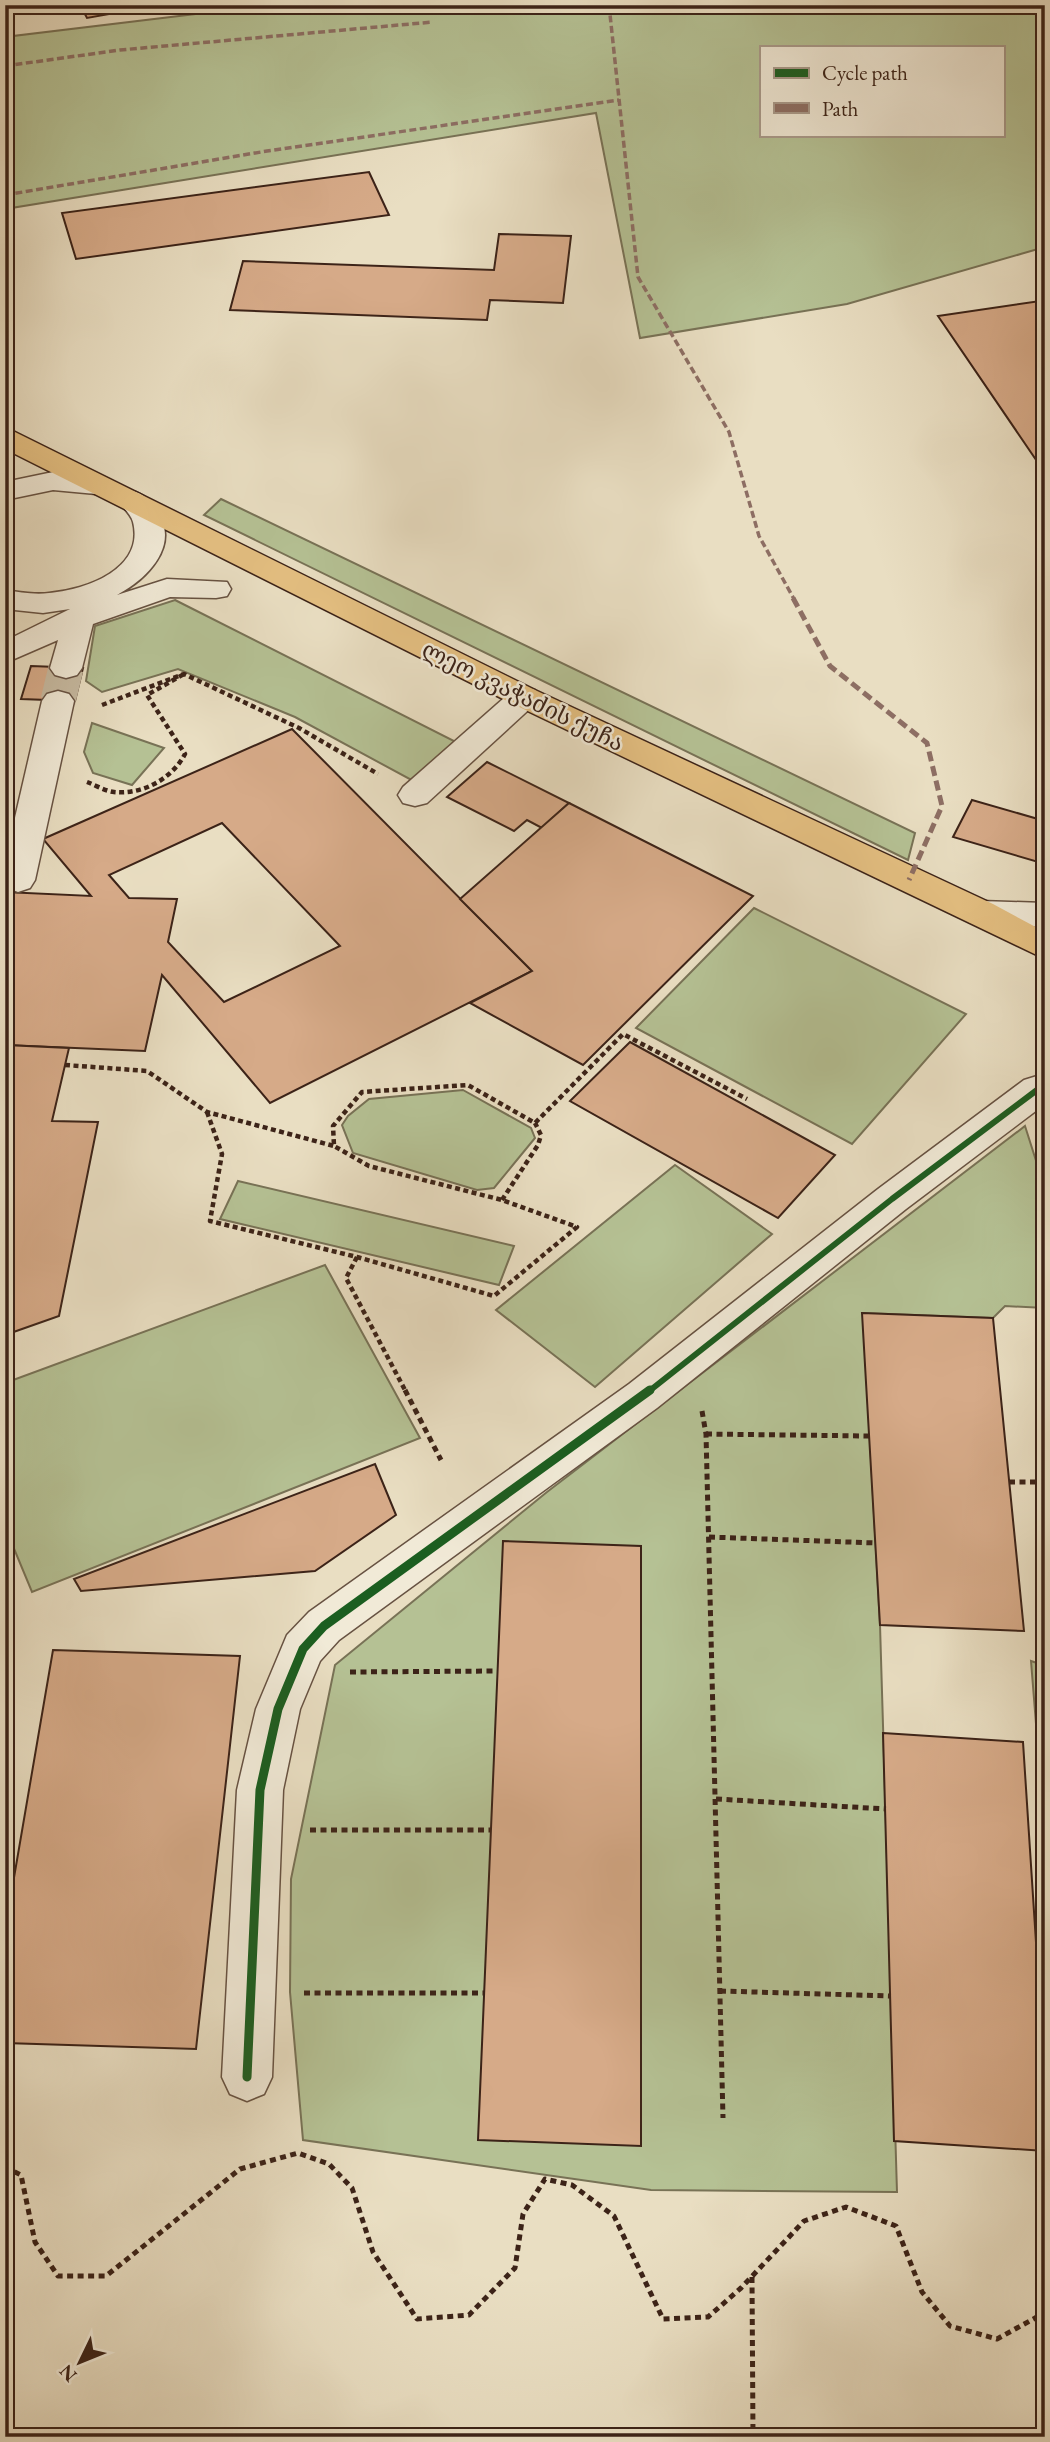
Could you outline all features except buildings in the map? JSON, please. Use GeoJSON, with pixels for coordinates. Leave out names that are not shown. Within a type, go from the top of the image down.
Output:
{"type":"FeatureCollection","features":[{"type":"Feature","properties":{"kind":"main road","name":"ლეო კვაჭაძის ქუჩა"},"geometry":{"type":"LineString","coordinates":[[5,438],[524,697],[981,913],[1045,947]]}},
{"type":"Feature","properties":{"kind":"street"},"geometry":{"type":"LineString","coordinates":[[5,491],[53,481],[96,485]]}},
{"type":"Feature","properties":{"kind":"street"},"geometry":{"type":"LineString","coordinates":[[66,668],[79,618],[142,562],[151,540],[147,518],[131,500]]}},
{"type":"Feature","properties":{"kind":"street"},"geometry":{"type":"LineString","coordinates":[[5,599],[47,603],[74,599],[99,592],[120,581]]}},
{"type":"Feature","properties":{"kind":"street"},"geometry":{"type":"LineString","coordinates":[[5,653],[79,618],[167,588],[216,589]]}},
{"type":"Feature","properties":{"kind":"street"},"geometry":{"type":"LineString","coordinates":[[415,795],[524,697]]}},
{"type":"Feature","properties":{"kind":"street"},"geometry":{"type":"LineString","coordinates":[[18,880],[58,701]]}},
{"type":"Feature","properties":{"kind":"street"},"geometry":{"type":"LineString","coordinates":[[981,913],[1045,915]]}},
{"type":"Feature","properties":{"kind":"street"},"geometry":{"type":"LineString","coordinates":[[247,2077],[258,1830],[263,1777],[278,1709],[303,1649],[324,1626],[693,1358],[892,1199],[1042,1091]]}},
{"type":"Feature","properties":{"kind":"path"},"geometry":{"type":"LineString","coordinates":[[80,772],[87,781],[113,792],[150,786],[180,768],[185,754],[148,695],[184,674]]}},
{"type":"Feature","properties":{"kind":"path"},"geometry":{"type":"LineString","coordinates":[[91,710],[184,674],[299,728],[415,795]]}},
{"type":"Feature","properties":{"kind":"path"},"geometry":{"type":"LineString","coordinates":[[535,1123],[623,1034],[747,1099]]}},
{"type":"Feature","properties":{"kind":"path"},"geometry":{"type":"LineString","coordinates":[[65,1065],[147,1071],[207,1112],[334,1146],[369,1166],[502,1200],[577,1227],[494,1296],[357,1256],[210,1221],[222,1154],[207,1112]]}},
{"type":"Feature","properties":{"kind":"path"},"geometry":{"type":"LineString","coordinates":[[334,1146],[333,1126],[362,1092],[468,1084],[535,1123],[541,1135],[538,1145],[502,1200]]}},
{"type":"Feature","properties":{"kind":"path"},"geometry":{"type":"LineString","coordinates":[[357,1256],[346,1278],[441,1460]]}},
{"type":"Feature","properties":{"kind":"path"},"geometry":{"type":"LineString","coordinates":[[693,1358],[706,1434],[723,2118]]}},
{"type":"Feature","properties":{"kind":"path"},"geometry":{"type":"LineString","coordinates":[[706,1434],[869,1436]]}},
{"type":"Feature","properties":{"kind":"path"},"geometry":{"type":"LineString","coordinates":[[1009,1482],[1045,1482]]}},
{"type":"Feature","properties":{"kind":"path"},"geometry":{"type":"LineString","coordinates":[[709,1537],[876,1543]]}},
{"type":"Feature","properties":{"kind":"path"},"geometry":{"type":"LineString","coordinates":[[293,1673],[498,1671]]}},
{"type":"Feature","properties":{"kind":"path"},"geometry":{"type":"LineString","coordinates":[[716,1800],[886,1809]]}},
{"type":"Feature","properties":{"kind":"path"},"geometry":{"type":"LineString","coordinates":[[258,1830],[491,1829]]}},
{"type":"Feature","properties":{"kind":"path"},"geometry":{"type":"LineString","coordinates":[[1037,1960],[1045,1960]]}},
{"type":"Feature","properties":{"kind":"path"},"geometry":{"type":"LineString","coordinates":[[720,1991],[891,1996]]}},
{"type":"Feature","properties":{"kind":"path"},"geometry":{"type":"LineString","coordinates":[[250,1993],[484,1993]]}},
{"type":"Feature","properties":{"kind":"path"},"geometry":{"type":"LineString","coordinates":[[5,2166],[21,2175],[34,2242],[58,2276],[106,2276],[240,2169],[298,2153],[329,2164],[352,2188],[373,2252],[417,2319],[469,2315],[515,2268],[523,2214],[545,2179],[572,2185],[614,2216],[663,2319],[708,2317],[752,2276],[804,2221],[846,2207],[896,2226],[922,2292],[950,2326],[996,2339],[1037,2317],[1045,2253]]}},
{"type":"Feature","properties":{"kind":"path"},"geometry":{"type":"LineString","coordinates":[[752,2276],[753,2437]]}},
{"type":"Feature","properties":{"kind":"green space"},"geometry":{"type":"Polygon","coordinates":[[[271,5],[1045,5],[1045,247],[847,304],[640,338],[596,113],[5,209],[5,37],[271,5]]]}},
{"type":"Feature","properties":{"kind":"green space"},"geometry":{"type":"Polygon","coordinates":[[[221,499],[915,833],[908,860],[204,515],[221,499]]]}},
{"type":"Feature","properties":{"kind":"green space"},"geometry":{"type":"Polygon","coordinates":[[[175,600],[456,742],[417,783],[295,717],[178,669],[102,692],[86,681],[95,626],[175,600]]]}},
{"type":"Feature","properties":{"kind":"green space"},"geometry":{"type":"Polygon","coordinates":[[[92,723],[164,748],[132,785],[93,773],[84,752],[92,723]]]}},
{"type":"Feature","properties":{"kind":"green space"},"geometry":{"type":"Polygon","coordinates":[[[754,908],[966,1014],[852,1144],[636,1028],[754,908]]]}},
{"type":"Feature","properties":{"kind":"green space"},"geometry":{"type":"Polygon","coordinates":[[[463,1090],[531,1128],[535,1138],[494,1188],[477,1190],[353,1153],[342,1125],[348,1116],[369,1099],[463,1090]]]}},
{"type":"Feature","properties":{"kind":"green space"},"geometry":{"type":"Polygon","coordinates":[[[1025,1126],[1045,1189],[1045,1308],[1005,1306],[993,1318],[863,1313],[880,1625],[897,2192],[651,2190],[303,2140],[290,1992],[291,1879],[335,1665],[547,1492],[1025,1126]]]}},
{"type":"Feature","properties":{"kind":"green space"},"geometry":{"type":"Polygon","coordinates":[[[675,1165],[772,1234],[595,1387],[496,1310],[675,1165]]]}},
{"type":"Feature","properties":{"kind":"green space"},"geometry":{"type":"Polygon","coordinates":[[[238,1181],[514,1246],[499,1285],[220,1219],[238,1181]]]}},
{"type":"Feature","properties":{"kind":"green space"},"geometry":{"type":"Polygon","coordinates":[[[325,1265],[420,1438],[32,1592],[5,1527],[5,1383],[325,1265]]]}},
{"type":"Feature","properties":{"kind":"green space"},"geometry":{"type":"Polygon","coordinates":[[[1031,1661],[1043,1665],[1045,1682],[1045,1837],[1031,1661]]]}},
{"type":"Feature","properties":{"kind":"tunnel"},"geometry":{"type":"LineString","coordinates":[[58,701],[66,668]]}},
{"type":"Feature","properties":{"kind":"marked path"},"geometry":{"type":"LineString","coordinates":[[609,5],[638,277],[729,432],[759,536],[830,666],[927,743],[942,806],[909,880]]}},
{"type":"Feature","properties":{"kind":"marked path"},"geometry":{"type":"LineString","coordinates":[[5,66],[120,50],[433,22]]}},
{"type":"Feature","properties":{"kind":"marked path"},"geometry":{"type":"LineString","coordinates":[[5,195],[267,151],[619,100]]}},
{"type":"Feature","properties":{"kind":"cycle path"},"geometry":{"type":"LineString","coordinates":[[247,2077],[260,1790],[278,1709],[303,1649],[324,1626],[643,1396],[892,1199],[1037,1090]]}}]}
